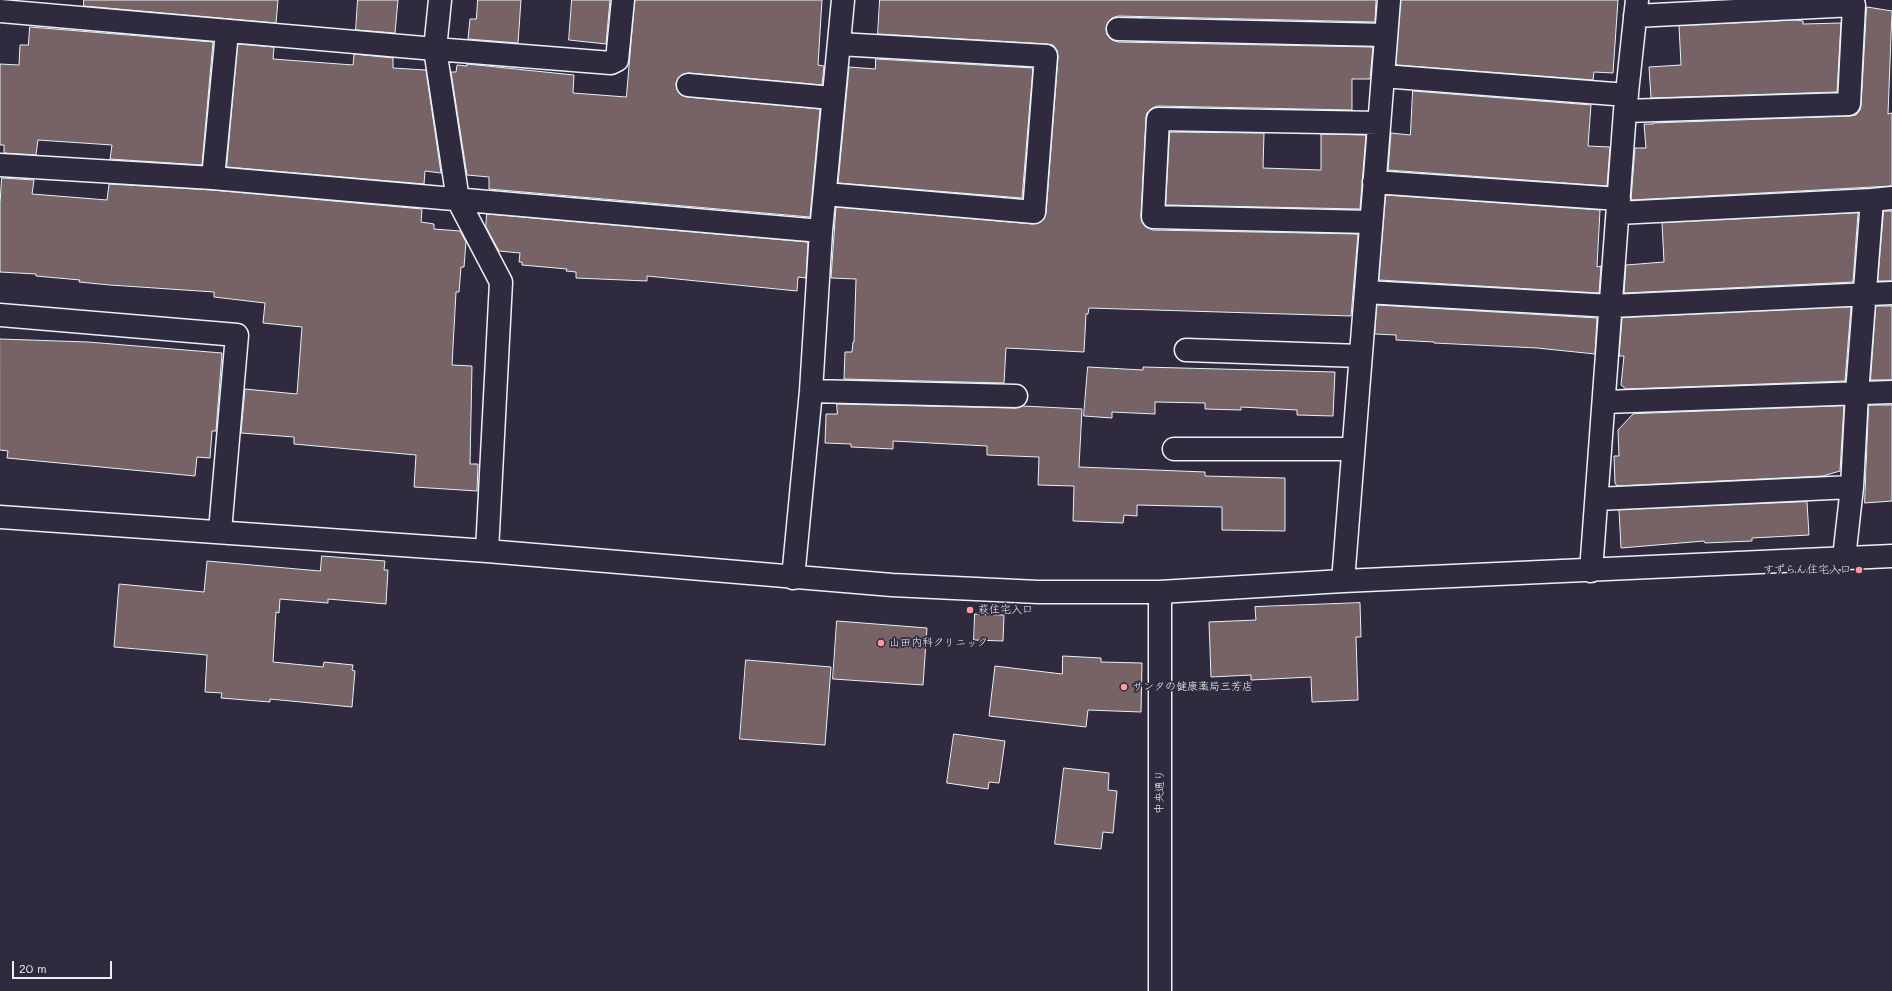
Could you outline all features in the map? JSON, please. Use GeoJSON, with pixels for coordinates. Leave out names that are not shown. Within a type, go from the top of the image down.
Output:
{"type":"FeatureCollection","features":[{"type":"Feature","properties":{"kind":"street"},"geometry":{"type":"LineString","coordinates":[[5,0],[0,10],[227,32],[435,50],[611,63],[617,60],[623,0]]}},
{"type":"Feature","properties":{"kind":"street"},"geometry":{"type":"LineString","coordinates":[[440,0],[435,50],[458,200],[501,282],[487,550]]}},
{"type":"Feature","properties":{"kind":"street"},"geometry":{"type":"LineString","coordinates":[[793,578],[811,391],[821,231],[832,98],[843,0]]}},
{"type":"Feature","properties":{"kind":"street"},"geometry":{"type":"LineString","coordinates":[[1343,581],[1389,0]]}},
{"type":"Feature","properties":{"kind":"street"},"geometry":{"type":"LineString","coordinates":[[1383,76],[1626,103],[1849,104],[1854,6],[1636,8],[1626,103],[1591,571]]}},
{"type":"Feature","properties":{"kind":"street"},"geometry":{"type":"LineString","coordinates":[[1118,29],[1386,35]]}},
{"type":"Feature","properties":{"kind":"street"},"geometry":{"type":"LineString","coordinates":[[212,178],[227,32]]}},
{"type":"Feature","properties":{"kind":"street"},"geometry":{"type":"LineString","coordinates":[[825,194],[1034,212],[1046,56],[838,44]]}},
{"type":"Feature","properties":{"kind":"street"},"geometry":{"type":"LineString","coordinates":[[688,85],[832,98]]}},
{"type":"Feature","properties":{"kind":"street"},"geometry":{"type":"LineString","coordinates":[[1371,222],[1153,217],[1158,119],[1379,123]]}},
{"type":"Feature","properties":{"kind":"street"},"geometry":{"type":"LineString","coordinates":[[0,165],[212,178],[821,231]]}},
{"type":"Feature","properties":{"kind":"street"},"geometry":{"type":"LineString","coordinates":[[1374,182],[1618,206],[1882,199],[1864,294],[1852,488],[1844,558]]}},
{"type":"Feature","properties":{"kind":"street"},"geometry":{"type":"LineString","coordinates":[[1366,292],[1611,306],[1892,293]]}},
{"type":"Feature","properties":{"kind":"street"},"geometry":{"type":"LineString","coordinates":[[0,315],[237,335],[220,531]]}},
{"type":"Feature","properties":{"kind":"street"},"geometry":{"type":"LineString","coordinates":[[1186,350],[1360,356]]}},
{"type":"Feature","properties":{"kind":"street"},"geometry":{"type":"LineString","coordinates":[[811,391],[1016,396]]}},
{"type":"Feature","properties":{"kind":"street"},"geometry":{"type":"LineString","coordinates":[[1604,402],[1892,392]]}},
{"type":"Feature","properties":{"kind":"street"},"geometry":{"type":"LineString","coordinates":[[1174,449],[1353,449]]}},
{"type":"Feature","properties":{"kind":"street"},"geometry":{"type":"LineString","coordinates":[[1597,499],[1852,488]]}},
{"type":"Feature","properties":{"kind":"street"},"geometry":{"type":"LineString","coordinates":[[0,517],[487,550],[793,578],[892,585],[1038,592],[1160,592],[1343,581],[1591,571],[1892,556]]}},
{"type":"Feature","properties":{"kind":"street","name":"中央通り"},"geometry":{"type":"LineString","coordinates":[[1160,592],[1160,991]]}},
{"type":"Feature","properties":{"kind":"building"},"geometry":{"type":"Polygon","coordinates":[[[84,0],[278,0],[276,23],[84,6],[84,0]]]}},
{"type":"Feature","properties":{"kind":"building"},"geometry":{"type":"Polygon","coordinates":[[[358,0],[398,0],[395,33],[356,30],[358,0]]]}},
{"type":"Feature","properties":{"kind":"building"},"geometry":{"type":"Polygon","coordinates":[[[478,0],[521,0],[518,43],[468,39],[470,19],[476,19],[478,0]]]}},
{"type":"Feature","properties":{"kind":"building"},"geometry":{"type":"Polygon","coordinates":[[[572,0],[610,0],[606,44],[569,40],[572,0]]]}},
{"type":"Feature","properties":{"kind":"building"},"geometry":{"type":"Polygon","coordinates":[[[635,0],[822,0],[818,65],[824,66],[822,85],[689,73],[683,74],[678,78],[676,84],[677,90],[681,95],[687,97],[820,109],[810,217],[489,189],[489,177],[467,175],[451,72],[456,72],[457,65],[467,66],[467,64],[574,75],[573,93],[626,97],[635,0]]]}},
{"type":"Feature","properties":{"kind":"building"},"geometry":{"type":"Polygon","coordinates":[[[880,0],[1376,0],[1375,22],[1118,16],[1112,18],[1108,22],[1106,28],[1107,35],[1112,40],[1118,42],[1373,47],[1370,79],[1352,79],[1352,110],[1158,106],[1152,108],[1147,113],[1146,118],[1141,216],[1142,222],[1146,227],[1153,230],[1358,234],[1351,316],[1089,308],[1088,314],[1086,314],[1084,352],[1006,348],[1004,383],[844,379],[845,352],[852,352],[854,342],[856,279],[831,278],[836,207],[1033,224],[1039,223],[1044,219],[1046,213],[1058,57],[1057,50],[1053,45],[1047,44],[878,34],[880,0]]]}},
{"type":"Feature","properties":{"kind":"building"},"geometry":{"type":"Polygon","coordinates":[[[1401,0],[1618,0],[1613,73],[1594,72],[1593,80],[1396,65],[1401,0]]]}},
{"type":"Feature","properties":{"kind":"building"},"geometry":{"type":"Polygon","coordinates":[[[1867,7],[1892,11],[1888,114],[1892,113],[1892,186],[1631,200],[1635,148],[1646,148],[1644,124],[1856,115],[1860,110],[1861,105],[1867,7]]]}},
{"type":"Feature","properties":{"kind":"building"},"geometry":{"type":"Polygon","coordinates":[[[1795,20],[1803,21],[1803,24],[1841,23],[1837,92],[1651,98],[1649,67],[1681,65],[1679,26],[1795,20]]]}},
{"type":"Feature","properties":{"kind":"building"},"geometry":{"type":"Polygon","coordinates":[[[30,27],[213,42],[202,165],[110,159],[112,145],[38,140],[36,155],[4,153],[4,145],[0,145],[0,64],[19,65],[20,45],[28,45],[30,27]]]}},
{"type":"Feature","properties":{"kind":"building"},"geometry":{"type":"Polygon","coordinates":[[[238,44],[274,47],[273,59],[353,65],[354,54],[393,58],[393,68],[426,70],[441,173],[425,171],[424,184],[227,167],[238,44]]]}},
{"type":"Feature","properties":{"kind":"building"},"geometry":{"type":"Polygon","coordinates":[[[876,59],[1033,68],[1022,198],[838,183],[849,67],[875,69],[876,59]]]}},
{"type":"Feature","properties":{"kind":"building"},"geometry":{"type":"Polygon","coordinates":[[[1413,91],[1591,105],[1588,146],[1610,147],[1607,186],[1388,170],[1391,133],[1410,135],[1413,91]]]}},
{"type":"Feature","properties":{"kind":"building"},"geometry":{"type":"Polygon","coordinates":[[[1170,132],[1264,133],[1263,168],[1321,170],[1321,134],[1366,135],[1360,209],[1166,205],[1170,132]]]}},
{"type":"Feature","properties":{"kind":"building"},"geometry":{"type":"Polygon","coordinates":[[[2,178],[34,180],[32,194],[107,200],[109,184],[212,190],[422,209],[421,222],[434,224],[434,229],[460,231],[466,242],[464,267],[461,267],[459,292],[456,292],[452,365],[472,366],[470,464],[478,464],[477,491],[414,487],[416,455],[294,444],[294,437],[241,433],[245,389],[297,394],[302,327],[263,323],[265,303],[214,297],[214,292],[110,285],[79,282],[80,280],[36,276],[36,274],[0,272],[0,204],[2,178]]]}},
{"type":"Feature","properties":{"kind":"building"},"geometry":{"type":"Polygon","coordinates":[[[1386,195],[1600,210],[1597,267],[1601,266],[1599,293],[1379,280],[1386,195]]]}},
{"type":"Feature","properties":{"kind":"building"},"geometry":{"type":"Polygon","coordinates":[[[1884,211],[1892,211],[1892,281],[1878,281],[1884,211]]]}},
{"type":"Feature","properties":{"kind":"building"},"geometry":{"type":"Polygon","coordinates":[[[1858,213],[1853,282],[1624,293],[1626,265],[1664,262],[1662,223],[1858,213]]]}},
{"type":"Feature","properties":{"kind":"building"},"geometry":{"type":"Polygon","coordinates":[[[487,214],[808,242],[806,278],[798,277],[797,291],[647,276],[647,281],[576,278],[576,272],[566,271],[567,269],[522,265],[522,262],[519,262],[520,253],[499,251],[486,227],[487,214]]]}},
{"type":"Feature","properties":{"kind":"building"},"geometry":{"type":"Polygon","coordinates":[[[1377,305],[1597,318],[1595,354],[1537,348],[1396,340],[1396,335],[1375,334],[1377,305]]]}},
{"type":"Feature","properties":{"kind":"building"},"geometry":{"type":"Polygon","coordinates":[[[1876,306],[1892,306],[1892,380],[1871,380],[1876,306]]]}},
{"type":"Feature","properties":{"kind":"building"},"geometry":{"type":"Polygon","coordinates":[[[1851,307],[1845,381],[1626,389],[1621,385],[1624,356],[1619,356],[1622,318],[1851,307]]]}},
{"type":"Feature","properties":{"kind":"building"},"geometry":{"type":"Polygon","coordinates":[[[0,339],[88,342],[222,353],[216,431],[212,431],[210,458],[197,457],[195,476],[7,458],[8,451],[0,450],[0,339]]]}},
{"type":"Feature","properties":{"kind":"building"},"geometry":{"type":"Polygon","coordinates":[[[1088,367],[1143,370],[1143,367],[1335,372],[1333,416],[1297,415],[1297,410],[1241,407],[1241,410],[1205,409],[1205,403],[1155,402],[1155,414],[1112,412],[1112,418],[1084,416],[1088,367]]]}},
{"type":"Feature","properties":{"kind":"building"},"geometry":{"type":"Polygon","coordinates":[[[837,404],[1016,408],[1023,406],[1082,409],[1079,467],[1205,472],[1205,476],[1285,478],[1285,531],[1222,530],[1222,507],[1137,505],[1137,516],[1124,515],[1123,523],[1073,521],[1074,486],[1038,485],[1039,457],[987,455],[987,446],[893,441],[893,449],[851,447],[851,444],[825,443],[826,414],[837,414],[837,404]]]}},
{"type":"Feature","properties":{"kind":"building"},"geometry":{"type":"Polygon","coordinates":[[[1869,405],[1892,405],[1892,501],[1865,503],[1869,405]]]}},
{"type":"Feature","properties":{"kind":"building"},"geometry":{"type":"Polygon","coordinates":[[[1844,406],[1840,471],[1823,476],[1617,486],[1615,483],[1614,456],[1619,456],[1618,430],[1633,414],[1844,406]]]}},
{"type":"Feature","properties":{"kind":"building"},"geometry":{"type":"Polygon","coordinates":[[[1807,502],[1809,535],[1752,538],[1752,541],[1705,543],[1704,541],[1621,548],[1619,510],[1807,502]]]}},
{"type":"Feature","properties":{"kind":"building"},"geometry":{"type":"Polygon","coordinates":[[[322,556],[385,561],[384,570],[388,570],[386,604],[328,599],[328,603],[280,599],[279,613],[276,612],[273,662],[323,667],[324,662],[353,665],[352,670],[355,671],[352,707],[270,699],[270,702],[221,698],[222,693],[205,692],[207,655],[114,647],[119,584],[204,592],[207,561],[320,571],[322,556]]]}},
{"type":"Feature","properties":{"kind":"building"},"geometry":{"type":"Polygon","coordinates":[[[1360,603],[1361,637],[1356,637],[1358,700],[1312,702],[1311,677],[1251,680],[1251,675],[1211,677],[1209,622],[1256,620],[1255,607],[1360,603]]]}},
{"type":"Feature","properties":{"kind":"building"},"geometry":{"type":"Polygon","coordinates":[[[975,614],[1004,615],[1003,641],[974,640],[975,614]]]}},
{"type":"Feature","properties":{"kind":"building","name":"山田内科クリニック"},"geometry":{"type":"Polygon","coordinates":[[[837,621],[927,628],[923,685],[833,679],[837,621]]]}},
{"type":"Feature","properties":{"kind":"building"},"geometry":{"type":"Polygon","coordinates":[[[1063,656],[1101,658],[1101,662],[1142,663],[1141,712],[1088,710],[1086,727],[989,716],[995,666],[1062,674],[1063,656]]]}},
{"type":"Feature","properties":{"kind":"building"},"geometry":{"type":"Polygon","coordinates":[[[746,660],[831,667],[825,745],[740,739],[746,660]]]}},
{"type":"Feature","properties":{"kind":"building"},"geometry":{"type":"Polygon","coordinates":[[[954,734],[1005,741],[999,783],[989,782],[988,789],[947,783],[954,734]]]}},
{"type":"Feature","properties":{"kind":"building"},"geometry":{"type":"Polygon","coordinates":[[[1064,768],[1109,773],[1108,790],[1117,791],[1113,833],[1103,832],[1101,849],[1055,844],[1064,768]]]}},
{"type":"Feature","properties":{"kind":"place","name":"すずらん住宅入口"},"geometry":{"type":"Point","coordinates":[1859,570]}},
{"type":"Feature","properties":{"kind":"place","name":"萩住宅入口"},"geometry":{"type":"Point","coordinates":[970,610]}},
{"type":"Feature","properties":{"kind":"place","name":"山田内科クリニック"},"geometry":{"type":"Point","coordinates":[881,643]}},
{"type":"Feature","properties":{"kind":"place","name":"サンタの健康薬局三芳店"},"geometry":{"type":"Point","coordinates":[1124,687]}}]}
